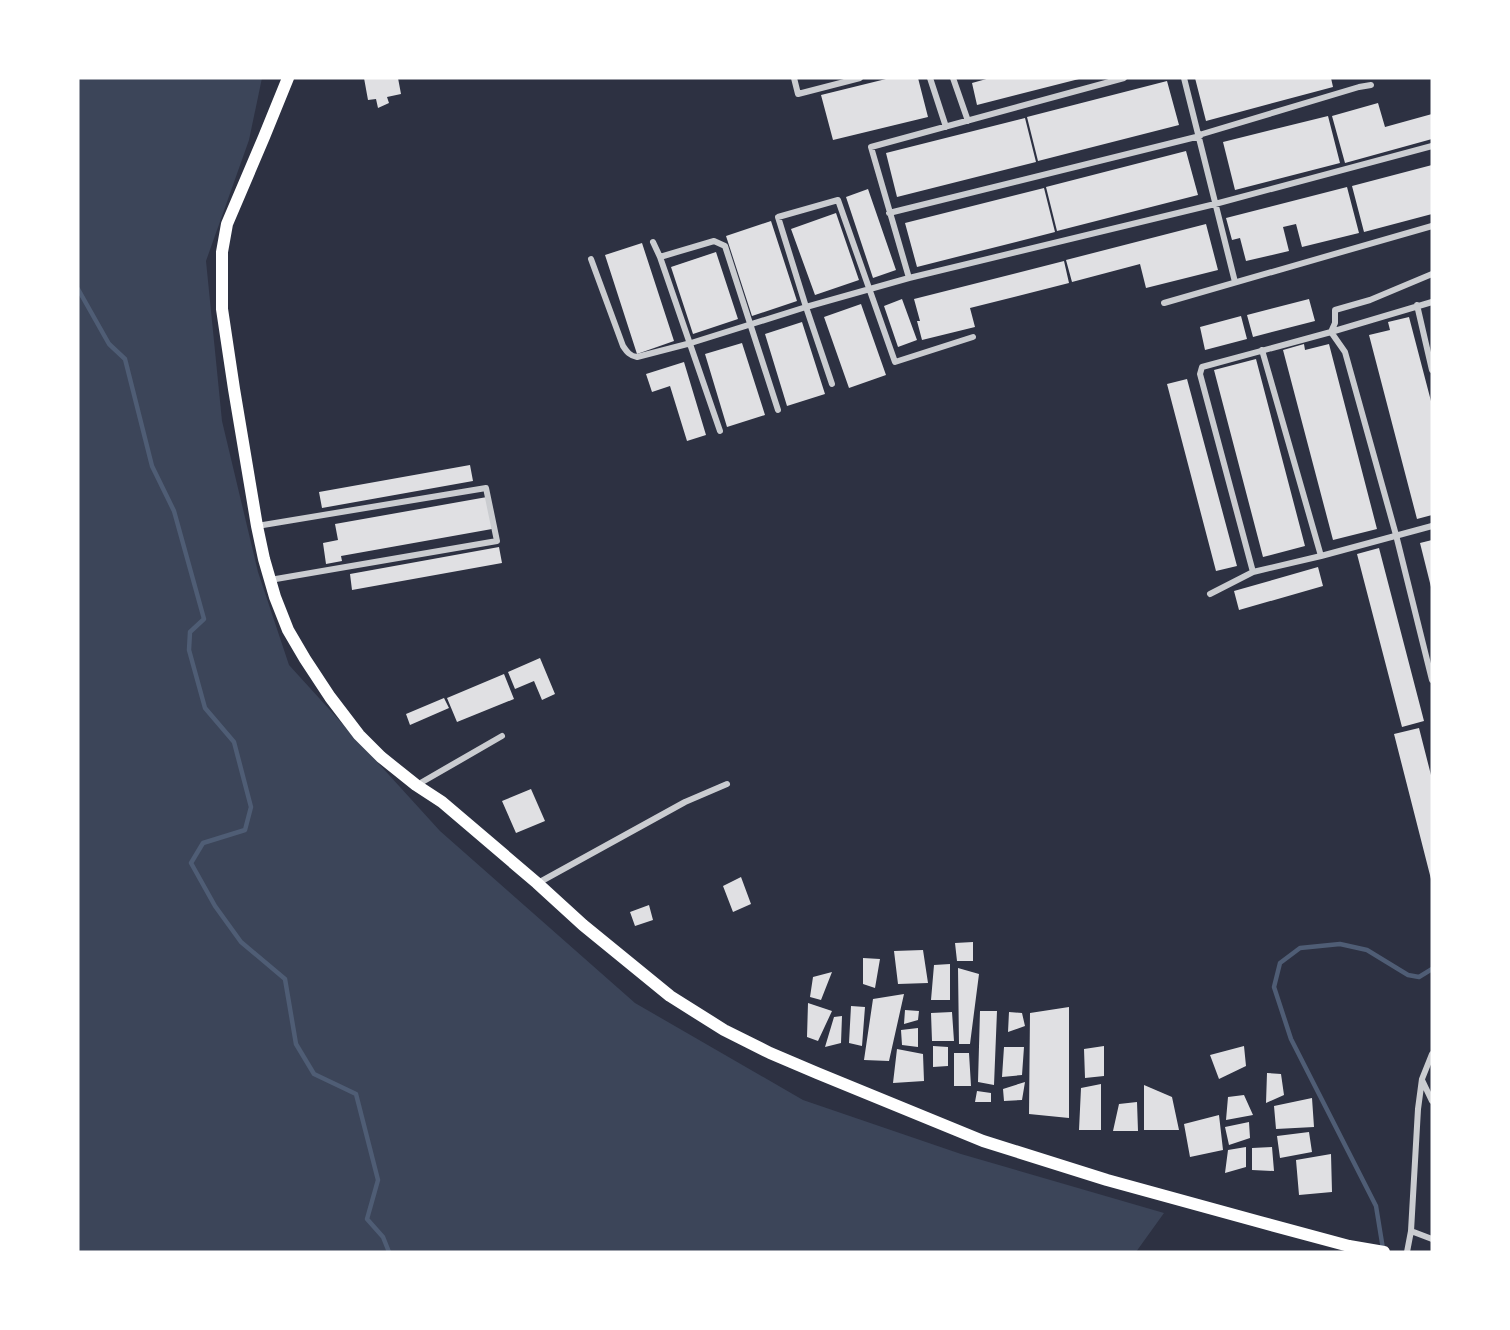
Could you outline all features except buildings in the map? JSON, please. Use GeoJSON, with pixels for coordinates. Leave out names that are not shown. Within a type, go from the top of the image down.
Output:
{"type":"FeatureCollection","features":[{"type":"Feature","properties":{"kind":"main road"},"geometry":{"type":"LineString","coordinates":[[288,78],[227,224],[222,252],[222,309],[257,526],[270,580],[288,630],[304,659],[359,735],[381,757],[442,802],[583,925],[670,996],[724,1030],[770,1053],[983,1141],[1107,1180],[1349,1246],[1384,1252]]}},
{"type":"Feature","properties":{"kind":"street"},"geometry":{"type":"LineString","coordinates":[[794,78],[798,94],[859,78]]}},
{"type":"Feature","properties":{"kind":"street"},"geometry":{"type":"LineString","coordinates":[[930,78],[946,127]]}},
{"type":"Feature","properties":{"kind":"street"},"geometry":{"type":"LineString","coordinates":[[952,78],[968,121]]}},
{"type":"Feature","properties":{"kind":"street"},"geometry":{"type":"LineString","coordinates":[[909,278],[871,147],[1124,78]]}},
{"type":"Feature","properties":{"kind":"street"},"geometry":{"type":"LineString","coordinates":[[1184,78],[1235,282]]}},
{"type":"Feature","properties":{"kind":"street"},"geometry":{"type":"LineString","coordinates":[[889,213],[1199,136],[1371,85]]}},
{"type":"Feature","properties":{"kind":"street"},"geometry":{"type":"LineString","coordinates":[[591,259],[623,346],[629,354],[637,357],[909,278],[1215,204],[1432,146]]}},
{"type":"Feature","properties":{"kind":"street"},"geometry":{"type":"LineString","coordinates":[[832,384],[778,217],[838,200],[895,362],[973,337]]}},
{"type":"Feature","properties":{"kind":"street"},"geometry":{"type":"LineString","coordinates":[[1164,303],[1432,226]]}},
{"type":"Feature","properties":{"kind":"street"},"geometry":{"type":"LineString","coordinates":[[660,257],[714,241],[725,246],[778,410]]}},
{"type":"Feature","properties":{"kind":"street"},"geometry":{"type":"LineString","coordinates":[[653,242],[691,343],[720,431]]}},
{"type":"Feature","properties":{"kind":"street"},"geometry":{"type":"LineString","coordinates":[[1331,332],[1335,323],[1335,310],[1370,300],[1432,274]]}},
{"type":"Feature","properties":{"kind":"street"},"geometry":{"type":"LineString","coordinates":[[1253,572],[1200,374],[1202,367],[1432,302]]}},
{"type":"Feature","properties":{"kind":"street"},"geometry":{"type":"LineString","coordinates":[[1417,305],[1432,370]]}},
{"type":"Feature","properties":{"kind":"street"},"geometry":{"type":"LineString","coordinates":[[1331,332],[1345,352],[1432,680]]}},
{"type":"Feature","properties":{"kind":"street"},"geometry":{"type":"LineString","coordinates":[[1262,350],[1321,556]]}},
{"type":"Feature","properties":{"kind":"street"},"geometry":{"type":"LineString","coordinates":[[257,526],[486,488],[497,541],[270,580]]}},
{"type":"Feature","properties":{"kind":"street"},"geometry":{"type":"LineString","coordinates":[[1210,594],[1253,572],[1432,526]]}},
{"type":"Feature","properties":{"kind":"street"},"geometry":{"type":"LineString","coordinates":[[417,785],[502,736]]}},
{"type":"Feature","properties":{"kind":"street"},"geometry":{"type":"LineString","coordinates":[[537,883],[685,802],[727,784]]}},
{"type":"Feature","properties":{"kind":"street"},"geometry":{"type":"LineString","coordinates":[[1407,1252],[1411,1231],[1418,1109],[1422,1079],[1432,1054]]}},
{"type":"Feature","properties":{"kind":"street"},"geometry":{"type":"LineString","coordinates":[[1422,1079],[1432,1101]]}},
{"type":"Feature","properties":{"kind":"street"},"geometry":{"type":"LineString","coordinates":[[1411,1231],[1432,1239]]}},
{"type":"Feature","properties":{"kind":"shaded area"},"geometry":{"type":"Polygon","coordinates":[[[78,78],[262,78],[249,140],[206,261],[222,421],[258,572],[289,665],[440,831],[635,1003],[803,1100],[961,1154],[1164,1213],[1136,1252],[78,1252],[78,78]]]}},
{"type":"Feature","properties":{"kind":"waterway"},"geometry":{"type":"LineString","coordinates":[[78,289],[109,344],[125,359],[152,466],[174,511],[204,619],[190,632],[189,650],[205,708],[234,742],[251,807],[245,830],[203,843],[191,863],[215,906],[241,942],[285,979],[296,1044],[314,1074],[356,1094],[378,1180],[367,1219],[383,1237],[389,1252]]}},
{"type":"Feature","properties":{"kind":"waterway"},"geometry":{"type":"LineString","coordinates":[[1383,1249],[1376,1206],[1291,1039],[1274,987],[1280,963],[1300,948],[1340,944],[1367,950],[1408,975],[1419,977],[1432,969]]}}]}
